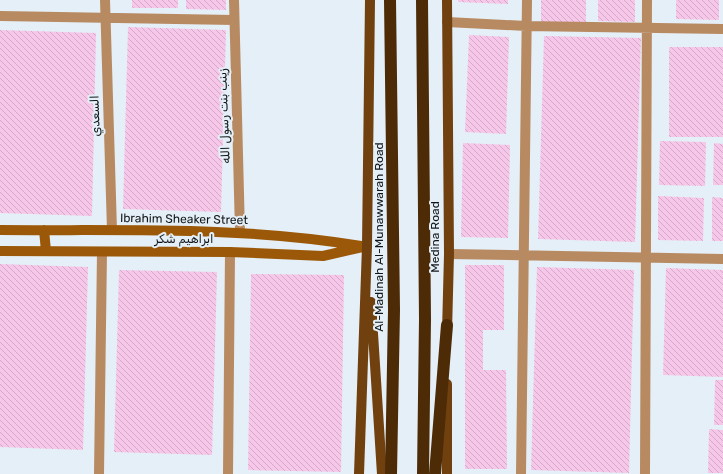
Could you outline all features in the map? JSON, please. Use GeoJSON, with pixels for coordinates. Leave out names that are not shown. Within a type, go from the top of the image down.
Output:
{"type":"FeatureCollection","features":[{"type":"Feature","properties":{"kind":"highway","name":"Al-Madinah Al-Munawwarah Road"},"geometry":{"type":"LineString","coordinates":[[390,0],[394,310],[391,474]]}},
{"type":"Feature","properties":{"kind":"highway"},"geometry":{"type":"LineString","coordinates":[[422,0],[425,319],[423,474]]}},
{"type":"Feature","properties":{"kind":"highway"},"geometry":{"type":"LineString","coordinates":[[435,474],[447,326]]}},
{"type":"Feature","properties":{"kind":"main road"},"geometry":{"type":"LineString","coordinates":[[359,474],[367,246],[370,0]]}},
{"type":"Feature","properties":{"kind":"main road","name":"Medina Road"},"geometry":{"type":"LineString","coordinates":[[447,0],[449,254],[447,326],[447,474]]}},
{"type":"Feature","properties":{"kind":"main road"},"geometry":{"type":"LineString","coordinates":[[367,246],[382,474]]}},
{"type":"Feature","properties":{"kind":"street","name":"السعدي"},"geometry":{"type":"LineString","coordinates":[[105,0],[112,230]]}},
{"type":"Feature","properties":{"kind":"street","name":"زينب بنت رسول الله"},"geometry":{"type":"LineString","coordinates":[[234,0],[240,232]]}},
{"type":"Feature","properties":{"kind":"street"},"geometry":{"type":"LineString","coordinates":[[521,474],[526,0]]}},
{"type":"Feature","properties":{"kind":"street"},"geometry":{"type":"LineString","coordinates":[[645,474],[647,0]]}},
{"type":"Feature","properties":{"kind":"street"},"geometry":{"type":"LineString","coordinates":[[0,16],[234,20]]}},
{"type":"Feature","properties":{"kind":"street"},"geometry":{"type":"LineString","coordinates":[[447,22],[526,26],[723,29]]}},
{"type":"Feature","properties":{"kind":"street","name":"Ibrahim Sheaker Street"},"geometry":{"type":"LineString","coordinates":[[0,230],[240,232],[326,240],[367,246]]}},
{"type":"Feature","properties":{"kind":"street"},"geometry":{"type":"LineString","coordinates":[[44,230],[46,252]]}},
{"type":"Feature","properties":{"kind":"street","name":"ابراهيم شكر"},"geometry":{"type":"LineString","coordinates":[[0,251],[230,252],[323,256],[367,246]]}},
{"type":"Feature","properties":{"kind":"street"},"geometry":{"type":"LineString","coordinates":[[99,474],[102,252]]}},
{"type":"Feature","properties":{"kind":"street"},"geometry":{"type":"LineString","coordinates":[[228,474],[230,252]]}},
{"type":"Feature","properties":{"kind":"street"},"geometry":{"type":"LineString","coordinates":[[449,254],[723,259]]}},
{"type":"Feature","properties":{"kind":"building"},"geometry":{"type":"Polygon","coordinates":[[[132,0],[178,0],[178,8],[132,8],[132,0]]]}},
{"type":"Feature","properties":{"kind":"building"},"geometry":{"type":"Polygon","coordinates":[[[186,0],[226,0],[226,10],[186,9],[186,0]]]}},
{"type":"Feature","properties":{"kind":"building"},"geometry":{"type":"Polygon","coordinates":[[[458,0],[508,0],[508,4],[458,2],[458,0]]]}},
{"type":"Feature","properties":{"kind":"building"},"geometry":{"type":"Polygon","coordinates":[[[541,0],[586,0],[586,24],[541,23],[541,0]]]}},
{"type":"Feature","properties":{"kind":"building"},"geometry":{"type":"Polygon","coordinates":[[[598,0],[635,0],[635,22],[598,21],[598,0]]]}},
{"type":"Feature","properties":{"kind":"building"},"geometry":{"type":"Polygon","coordinates":[[[676,0],[719,0],[719,20],[676,19],[676,0]]]}},
{"type":"Feature","properties":{"kind":"building"},"geometry":{"type":"Polygon","coordinates":[[[128,27],[226,30],[221,212],[123,209],[128,27]]]}},
{"type":"Feature","properties":{"kind":"building"},"geometry":{"type":"Polygon","coordinates":[[[0,30],[96,33],[92,216],[0,213],[0,30]]]}},
{"type":"Feature","properties":{"kind":"building"},"geometry":{"type":"Polygon","coordinates":[[[469,35],[509,37],[506,134],[465,132],[469,35]]]}},
{"type":"Feature","properties":{"kind":"building"},"geometry":{"type":"Polygon","coordinates":[[[544,36],[641,38],[635,242],[538,239],[544,36]]]}},
{"type":"Feature","properties":{"kind":"building"},"geometry":{"type":"Polygon","coordinates":[[[669,47],[723,47],[723,137],[669,137],[669,47]]]}},
{"type":"Feature","properties":{"kind":"building"},"geometry":{"type":"Polygon","coordinates":[[[660,141],[706,142],[705,186],[659,185],[660,141]]]}},
{"type":"Feature","properties":{"kind":"building"},"geometry":{"type":"Polygon","coordinates":[[[463,143],[510,145],[508,238],[461,237],[463,143]]]}},
{"type":"Feature","properties":{"kind":"building"},"geometry":{"type":"Polygon","coordinates":[[[714,143],[723,144],[723,185],[713,185],[714,143]]]}},
{"type":"Feature","properties":{"kind":"building"},"geometry":{"type":"Polygon","coordinates":[[[658,196],[704,198],[703,241],[658,240],[658,196]]]}},
{"type":"Feature","properties":{"kind":"building"},"geometry":{"type":"Polygon","coordinates":[[[712,197],[723,198],[723,241],[712,241],[712,197]]]}},
{"type":"Feature","properties":{"kind":"building"},"geometry":{"type":"Polygon","coordinates":[[[0,264],[88,267],[83,450],[0,447],[0,264]]]}},
{"type":"Feature","properties":{"kind":"building"},"geometry":{"type":"Polygon","coordinates":[[[465,265],[504,265],[504,330],[483,330],[483,370],[506,370],[507,469],[465,469],[465,265]]]}},
{"type":"Feature","properties":{"kind":"building"},"geometry":{"type":"Polygon","coordinates":[[[537,267],[634,270],[629,473],[531,470],[537,267]]]}},
{"type":"Feature","properties":{"kind":"building"},"geometry":{"type":"Polygon","coordinates":[[[666,268],[723,270],[723,377],[663,375],[666,268]]]}},
{"type":"Feature","properties":{"kind":"building"},"geometry":{"type":"Polygon","coordinates":[[[119,270],[217,272],[212,455],[114,452],[119,270]]]}},
{"type":"Feature","properties":{"kind":"building"},"geometry":{"type":"Polygon","coordinates":[[[251,274],[344,275],[341,472],[248,470],[251,274]]]}},
{"type":"Feature","properties":{"kind":"building"},"geometry":{"type":"Polygon","coordinates":[[[715,380],[723,380],[723,425],[714,425],[715,380]]]}},
{"type":"Feature","properties":{"kind":"building"},"geometry":{"type":"Polygon","coordinates":[[[709,429],[723,430],[723,473],[708,473],[709,429]]]}}]}
